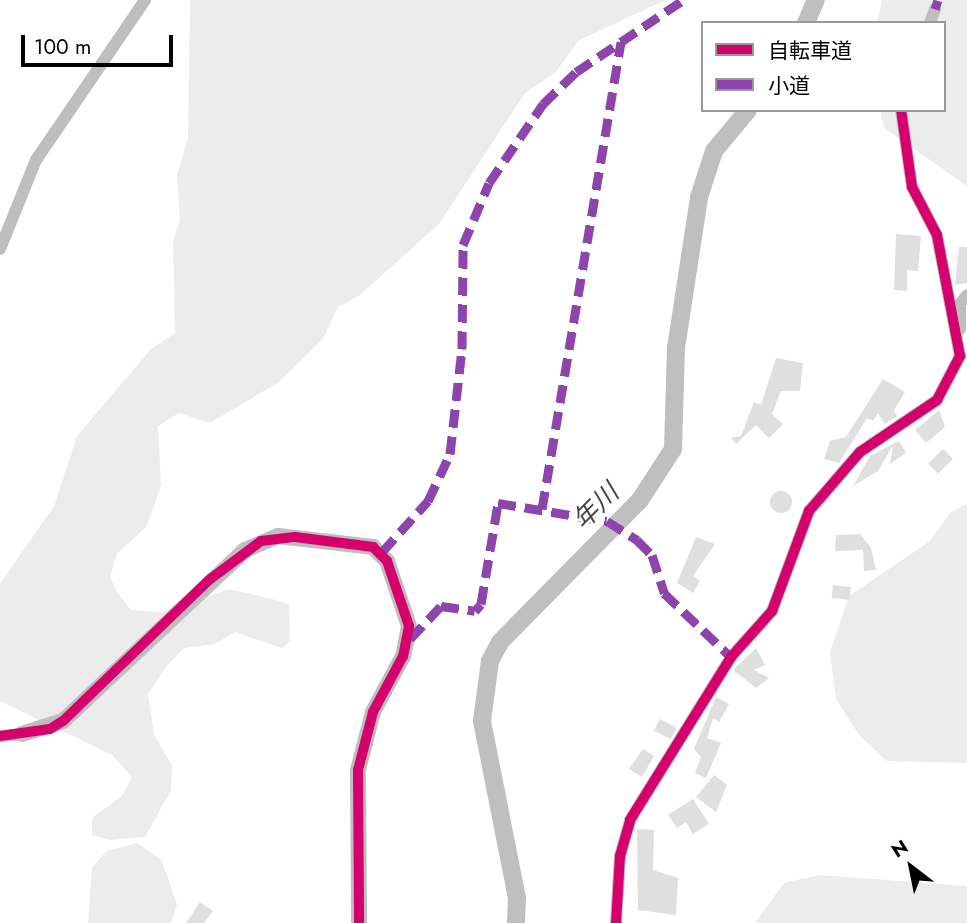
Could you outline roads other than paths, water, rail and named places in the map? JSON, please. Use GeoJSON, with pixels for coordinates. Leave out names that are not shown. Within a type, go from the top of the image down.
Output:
{"type":"FeatureCollection","features":[{"type":"Feature","properties":{"kind":"street"},"geometry":{"type":"LineString","coordinates":[[0,249],[36,160],[145,0]]}},
{"type":"Feature","properties":{"kind":"street"},"geometry":{"type":"LineString","coordinates":[[931,21],[935,9]]}},
{"type":"Feature","properties":{"kind":"street"},"geometry":{"type":"LineString","coordinates":[[901,112],[912,187],[934,225],[959,333]]}},
{"type":"Feature","properties":{"kind":"street"},"geometry":{"type":"LineString","coordinates":[[616,923],[620,856],[637,806],[731,657],[772,611],[809,511],[860,452],[937,400],[960,356],[960,304],[967,295]]}},
{"type":"Feature","properties":{"kind":"street"},"geometry":{"type":"LineString","coordinates":[[0,736],[22,734],[64,721],[209,580],[253,546],[278,536],[373,547],[387,561],[409,626],[403,656],[373,712],[358,770],[359,923]]}},
{"type":"Feature","properties":{"kind":"waterway","name":"年川"},"geometry":{"type":"LineString","coordinates":[[807,21],[816,0]]}},
{"type":"Feature","properties":{"kind":"waterway","name":"年川"},"geometry":{"type":"LineString","coordinates":[[516,923],[517,898],[482,721],[490,661],[500,642],[640,500],[673,449],[676,348],[699,197],[714,151],[746,112]]}}]}
